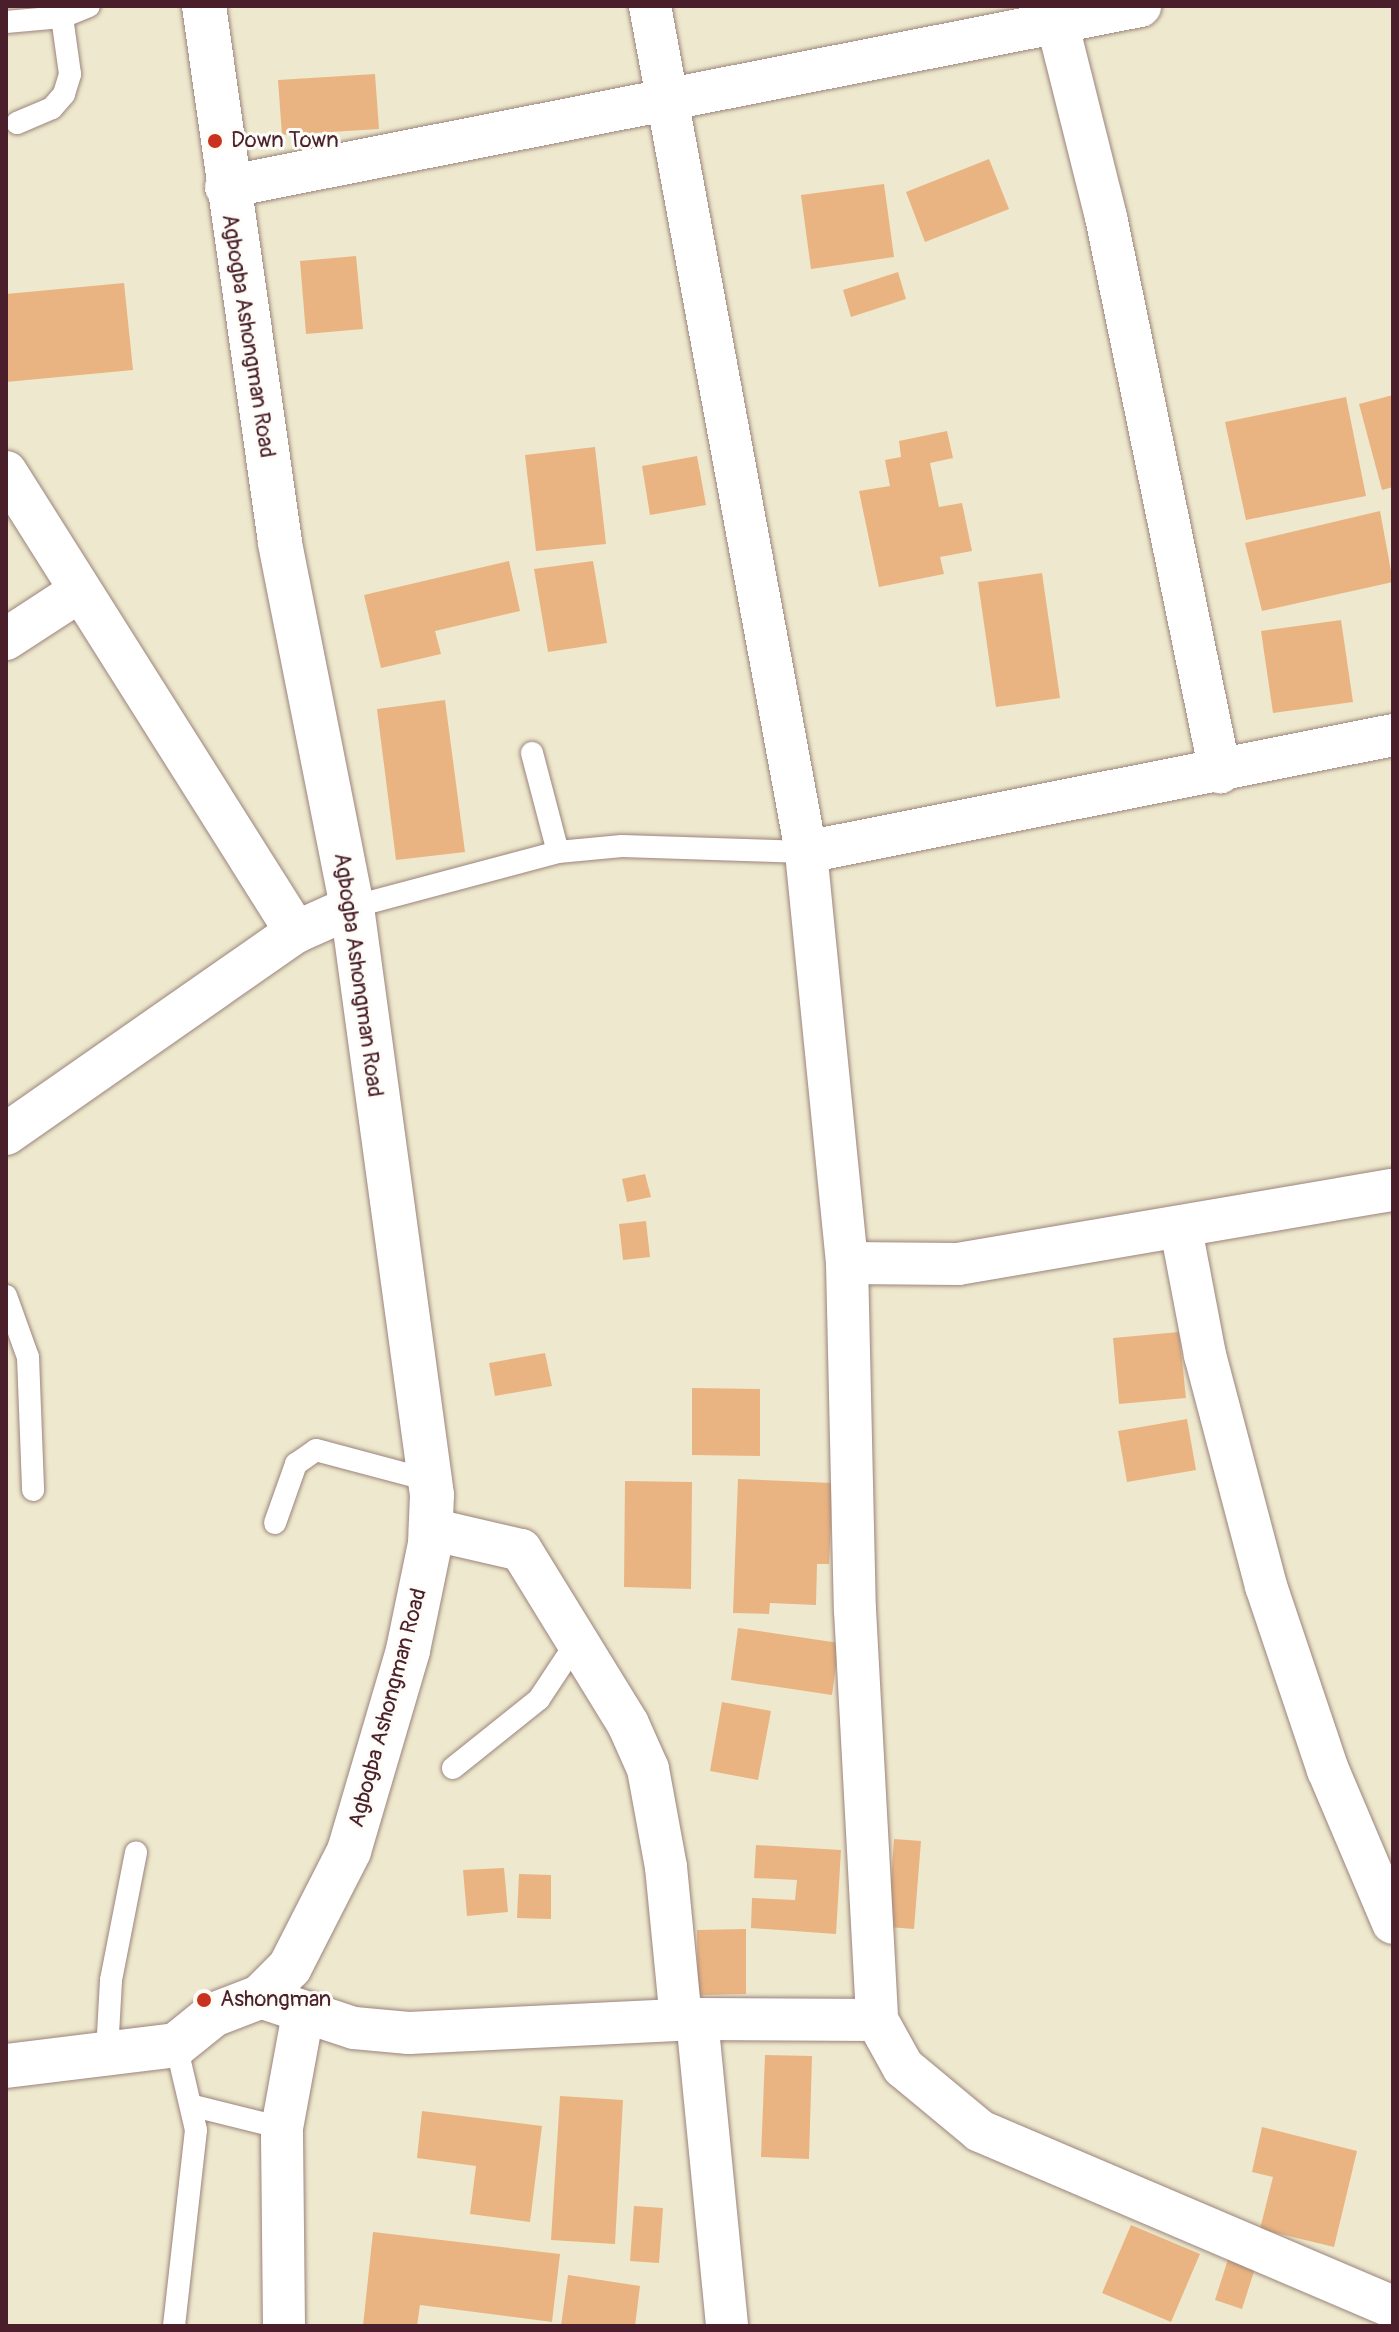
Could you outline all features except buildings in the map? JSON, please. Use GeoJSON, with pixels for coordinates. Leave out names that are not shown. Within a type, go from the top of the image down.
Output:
{"type":"FeatureCollection","features":[{"type":"Feature","properties":{"kind":"street","name":"Agbogba Ashongman Road"},"geometry":{"type":"LineString","coordinates":[[204,6],[226,187],[280,542],[352,907],[429,1480],[430,1529],[387,1728],[349,1851],[311,1931],[260,1997]]}},
{"type":"Feature","properties":{"kind":"street"},"geometry":{"type":"LineString","coordinates":[[650,6],[806,852],[847,1263],[855,1610],[877,2020],[903,2067],[980,2131],[1393,2307]]}},
{"type":"Feature","properties":{"kind":"street"},"geometry":{"type":"LineString","coordinates":[[226,187],[666,104],[1055,16],[1140,6]]}},
{"type":"Feature","properties":{"kind":"street"},"geometry":{"type":"LineString","coordinates":[[1055,16],[1109,232],[1220,772]]}},
{"type":"Feature","properties":{"kind":"street"},"geometry":{"type":"LineString","coordinates":[[6,472],[78,592],[296,932]]}},
{"type":"Feature","properties":{"kind":"street"},"geometry":{"type":"LineString","coordinates":[[6,639],[78,592]]}},
{"type":"Feature","properties":{"kind":"street"},"geometry":{"type":"LineString","coordinates":[[806,852],[1220,772],[1393,735]]}},
{"type":"Feature","properties":{"kind":"street"},"geometry":{"type":"LineString","coordinates":[[6,1134],[296,932],[352,907]]}},
{"type":"Feature","properties":{"kind":"street"},"geometry":{"type":"LineString","coordinates":[[847,1263],[958,1264],[1181,1229],[1393,1190]]}},
{"type":"Feature","properties":{"kind":"street"},"geometry":{"type":"LineString","coordinates":[[1181,1229],[1205,1355],[1266,1586],[1328,1770],[1393,1923]]}},
{"type":"Feature","properties":{"kind":"street"},"geometry":{"type":"LineString","coordinates":[[430,1529],[521,1550],[578,1640],[648,1769],[689,2019],[727,2326]]}},
{"type":"Feature","properties":{"kind":"street"},"geometry":{"type":"LineString","coordinates":[[6,2066],[176,2045],[213,2015],[260,1997],[303,2014],[409,2033],[689,2019],[877,2020]]}},
{"type":"Feature","properties":{"kind":"street"},"geometry":{"type":"LineString","coordinates":[[284,2326],[282,2128],[303,2014]]}},
{"type":"Feature","properties":{"kind":"lane"},"geometry":{"type":"LineString","coordinates":[[6,22],[62,17],[89,6]]}},
{"type":"Feature","properties":{"kind":"lane"},"geometry":{"type":"LineString","coordinates":[[17,123],[52,108],[64,94],[70,74],[62,17]]}},
{"type":"Feature","properties":{"kind":"lane"},"geometry":{"type":"LineString","coordinates":[[532,753],[558,852]]}},
{"type":"Feature","properties":{"kind":"lane"},"geometry":{"type":"LineString","coordinates":[[352,907],[558,852],[806,852]]}},
{"type":"Feature","properties":{"kind":"lane"},"geometry":{"type":"LineString","coordinates":[[6,1296],[28,1357],[33,1490]]}},
{"type":"Feature","properties":{"kind":"lane"},"geometry":{"type":"LineString","coordinates":[[275,1523],[296,1464],[316,1450],[429,1480]]}},
{"type":"Feature","properties":{"kind":"lane"},"geometry":{"type":"LineString","coordinates":[[453,1768],[539,1699],[578,1640]]}},
{"type":"Feature","properties":{"kind":"lane"},"geometry":{"type":"LineString","coordinates":[[107,2052],[111,1980],[136,1852]]}},
{"type":"Feature","properties":{"kind":"lane"},"geometry":{"type":"LineString","coordinates":[[174,2326],[194,2106],[176,2045]]}},
{"type":"Feature","properties":{"kind":"lane"},"geometry":{"type":"LineString","coordinates":[[194,2106],[282,2128]]}},
{"type":"Feature","properties":{"kind":"place","name":"Down Town"},"geometry":{"type":"Point","coordinates":[215,141]}},
{"type":"Feature","properties":{"kind":"place","name":"Ashongman"},"geometry":{"type":"Point","coordinates":[204,2000]}}]}
